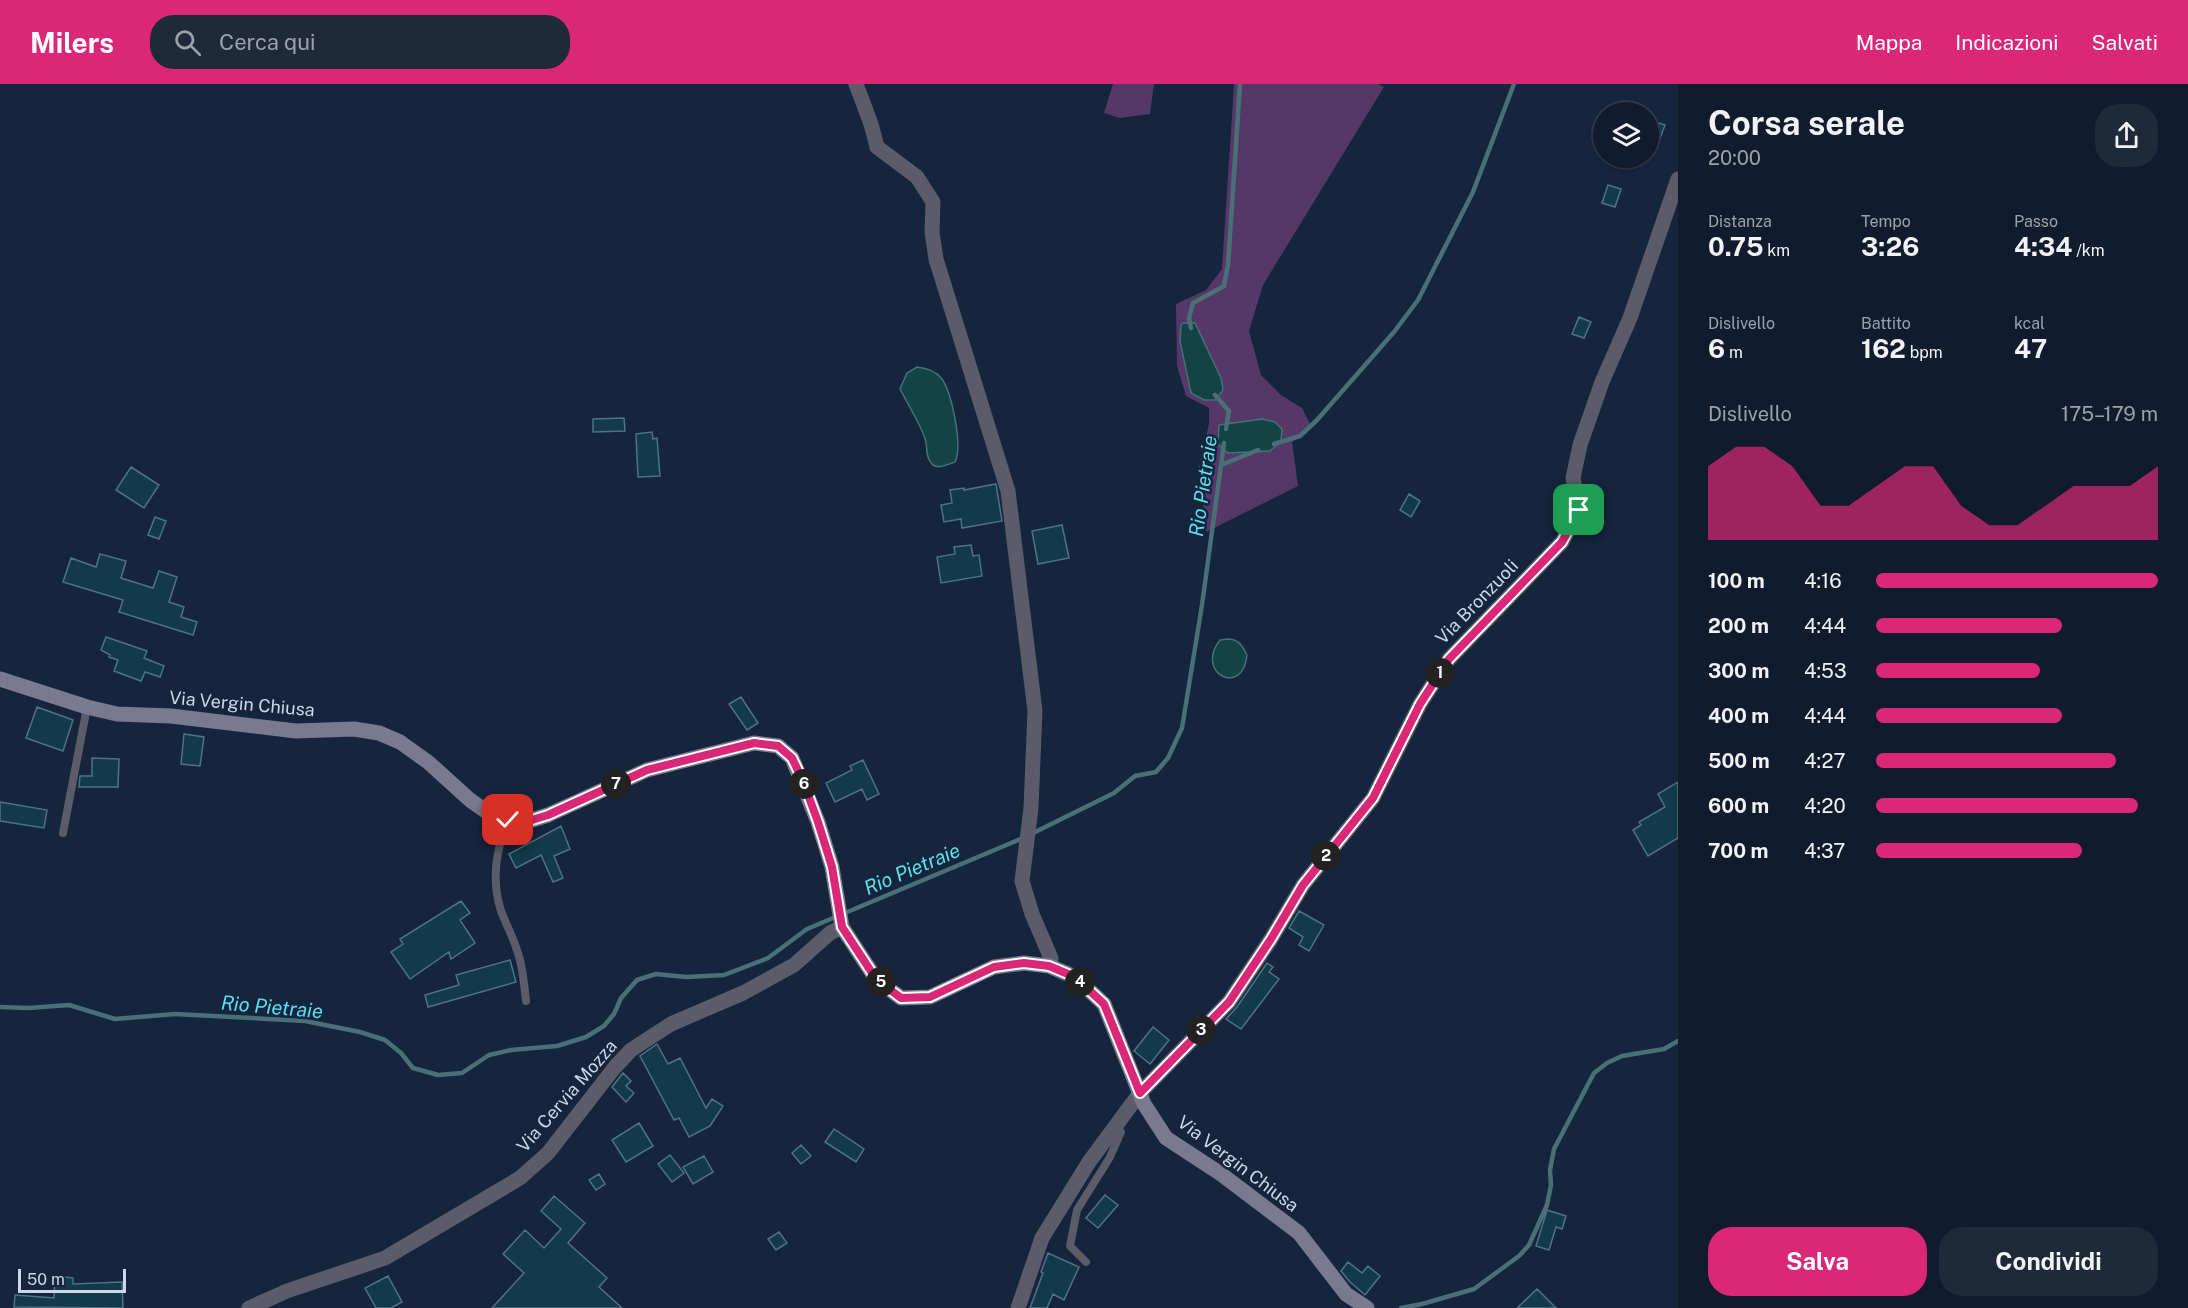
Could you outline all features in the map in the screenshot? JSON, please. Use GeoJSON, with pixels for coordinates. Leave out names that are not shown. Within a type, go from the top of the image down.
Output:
{"type":"FeatureCollection","features":[{"type":"Feature","properties":{"kind":"street"},"geometry":{"type":"LineString","coordinates":[[856,84],[877,147],[917,177],[933,202],[932,232],[936,259],[1008,491],[1035,711],[1031,808],[1022,881],[1032,914],[1051,958],[1049,966]]}},
{"type":"Feature","properties":{"kind":"street","name":"Via Bronzuoli"},"geometry":{"type":"LineString","coordinates":[[1018,1308],[1042,1238],[1083,1171],[1140,1093],[1229,1002],[1271,939],[1303,885],[1373,798],[1420,704],[1449,659],[1562,542],[1579,510],[1573,478],[1580,445],[1602,382],[1630,318],[1678,179]]}},
{"type":"Feature","properties":{"kind":"street","name":"Via Vergin Chiusa"},"geometry":{"type":"LineString","coordinates":[[0,679],[87,707],[117,714],[182,718],[296,731],[354,729],[379,733],[400,742],[428,762],[470,800],[490,814],[508,820],[532,820],[548,815],[647,770],[754,743],[778,746],[792,758],[814,811],[832,867],[842,927],[876,979],[901,998],[930,997],[994,967],[1024,963],[1049,966],[1075,977],[1104,1004],[1144,1104],[1166,1138],[1221,1174],[1299,1233],[1346,1294],[1367,1308]]}},
{"type":"Feature","properties":{"kind":"street","name":"Via Cervia Mozza"},"geometry":{"type":"LineString","coordinates":[[249,1308],[287,1291],[385,1258],[520,1178],[548,1153],[615,1066],[631,1050],[671,1024],[743,993],[794,965],[830,933],[842,927]]}},
{"type":"Feature","properties":{"kind":"lane"},"geometry":{"type":"LineString","coordinates":[[63,833],[87,707]]}},
{"type":"Feature","properties":{"kind":"lane"},"geometry":{"type":"LineString","coordinates":[[508,820],[499,842],[495,873],[500,909],[518,951],[525,1001]]}},
{"type":"Feature","properties":{"kind":"lane"},"geometry":{"type":"LineString","coordinates":[[1086,1262],[1070,1246],[1077,1210],[1110,1157],[1121,1132],[1116,1125]]}},
{"type":"Feature","properties":{"kind":"lane"},"geometry":{"type":"LineString","coordinates":[[244,1308],[249,1308]]}},
{"type":"Feature","properties":{"kind":"shaded area"},"geometry":{"type":"Polygon","coordinates":[[[1113,84],[1154,84],[1150,114],[1120,118],[1104,113],[1113,84]]]}},
{"type":"Feature","properties":{"kind":"shaded area"},"geometry":{"type":"Polygon","coordinates":[[[1234,84],[1378,84],[1384,87],[1263,285],[1249,331],[1261,375],[1281,395],[1302,408],[1310,424],[1305,434],[1292,442],[1298,486],[1206,532],[1199,468],[1209,424],[1209,408],[1186,396],[1177,366],[1176,304],[1206,290],[1222,269],[1234,84]]]}},
{"type":"Feature","properties":{"kind":"shaded area"},"geometry":{"type":"Polygon","coordinates":[[[1183,323],[1195,323],[1221,378],[1223,390],[1216,400],[1204,400],[1191,393],[1180,341],[1183,323]]]}},
{"type":"Feature","properties":{"kind":"shaded area"},"geometry":{"type":"Polygon","coordinates":[[[917,367],[931,370],[940,376],[946,386],[955,420],[958,444],[955,462],[940,467],[930,462],[922,430],[900,389],[907,373],[917,367]]]}},
{"type":"Feature","properties":{"kind":"shaded area"},"geometry":{"type":"Polygon","coordinates":[[[1262,419],[1275,422],[1282,429],[1281,441],[1270,451],[1228,453],[1218,444],[1219,425],[1262,419]]]}},
{"type":"Feature","properties":{"kind":"shaded area"},"geometry":{"type":"Polygon","coordinates":[[[1229,639],[1238,642],[1247,655],[1244,668],[1230,678],[1216,671],[1213,662],[1214,652],[1220,640],[1229,639]]]}},
{"type":"Feature","properties":{"kind":"building"},"geometry":{"type":"Polygon","coordinates":[[[1659,123],[1665,125],[1659,141],[1659,123]]]}},
{"type":"Feature","properties":{"kind":"building"},"geometry":{"type":"Polygon","coordinates":[[[1608,185],[1621,189],[1615,207],[1602,203],[1608,185]]]}},
{"type":"Feature","properties":{"kind":"building"},"geometry":{"type":"Polygon","coordinates":[[[1579,317],[1591,322],[1584,338],[1572,334],[1579,317]]]}},
{"type":"Feature","properties":{"kind":"building"},"geometry":{"type":"Polygon","coordinates":[[[624,418],[625,431],[593,432],[593,419],[624,418]]]}},
{"type":"Feature","properties":{"kind":"building"},"geometry":{"type":"Polygon","coordinates":[[[652,432],[653,439],[657,438],[660,476],[638,477],[636,434],[652,432]]]}},
{"type":"Feature","properties":{"kind":"building"},"geometry":{"type":"Polygon","coordinates":[[[131,467],[159,485],[144,508],[116,490],[131,467]]]}},
{"type":"Feature","properties":{"kind":"building"},"geometry":{"type":"Polygon","coordinates":[[[996,484],[1002,521],[962,528],[961,519],[944,522],[941,505],[952,503],[950,490],[964,488],[964,490],[996,484]]]}},
{"type":"Feature","properties":{"kind":"building"},"geometry":{"type":"Polygon","coordinates":[[[1409,494],[1420,501],[1411,517],[1400,510],[1409,494]]]}},
{"type":"Feature","properties":{"kind":"building"},"geometry":{"type":"Polygon","coordinates":[[[155,517],[166,521],[159,539],[148,535],[155,517]]]}},
{"type":"Feature","properties":{"kind":"building"},"geometry":{"type":"Polygon","coordinates":[[[1062,525],[1069,558],[1038,564],[1032,531],[1062,525]]]}},
{"type":"Feature","properties":{"kind":"building"},"geometry":{"type":"Polygon","coordinates":[[[971,545],[973,556],[979,555],[982,576],[941,583],[937,557],[955,554],[954,547],[971,545]]]}},
{"type":"Feature","properties":{"kind":"building"},"geometry":{"type":"Polygon","coordinates":[[[100,554],[126,561],[121,578],[153,588],[159,571],[177,577],[169,602],[184,607],[181,617],[197,622],[193,635],[119,612],[123,600],[63,582],[71,558],[96,567],[100,554]]]}},
{"type":"Feature","properties":{"kind":"building"},"geometry":{"type":"Polygon","coordinates":[[[106,637],[147,651],[144,658],[164,666],[160,677],[145,672],[141,681],[114,671],[118,660],[109,657],[110,655],[101,650],[106,637]]]}},
{"type":"Feature","properties":{"kind":"building"},"geometry":{"type":"Polygon","coordinates":[[[741,697],[758,723],[747,730],[729,704],[741,697]]]}},
{"type":"Feature","properties":{"kind":"building"},"geometry":{"type":"Polygon","coordinates":[[[37,707],[73,720],[63,751],[26,738],[37,707]]]}},
{"type":"Feature","properties":{"kind":"building"},"geometry":{"type":"Polygon","coordinates":[[[184,734],[204,737],[200,766],[181,764],[184,734]]]}},
{"type":"Feature","properties":{"kind":"building"},"geometry":{"type":"Polygon","coordinates":[[[92,758],[119,759],[118,787],[79,787],[80,776],[92,776],[92,758]]]}},
{"type":"Feature","properties":{"kind":"building"},"geometry":{"type":"Polygon","coordinates":[[[863,760],[879,794],[867,800],[862,789],[835,802],[826,783],[852,770],[850,766],[863,760]]]}},
{"type":"Feature","properties":{"kind":"building"},"geometry":{"type":"Polygon","coordinates":[[[1678,782],[1678,838],[1648,856],[1633,830],[1641,825],[1639,822],[1665,807],[1658,794],[1678,782]]]}},
{"type":"Feature","properties":{"kind":"building"},"geometry":{"type":"Polygon","coordinates":[[[0,802],[47,810],[44,828],[0,821],[0,802]]]}},
{"type":"Feature","properties":{"kind":"building"},"geometry":{"type":"Polygon","coordinates":[[[561,826],[570,849],[554,856],[563,878],[553,882],[541,855],[516,868],[509,854],[561,826]]]}},
{"type":"Feature","properties":{"kind":"building"},"geometry":{"type":"Polygon","coordinates":[[[461,901],[470,913],[460,920],[475,943],[451,959],[449,952],[410,979],[391,952],[403,944],[400,939],[461,901]]]}},
{"type":"Feature","properties":{"kind":"building"},"geometry":{"type":"Polygon","coordinates":[[[1299,911],[1324,925],[1309,951],[1299,945],[1303,937],[1289,928],[1299,911]]]}},
{"type":"Feature","properties":{"kind":"building"},"geometry":{"type":"Polygon","coordinates":[[[510,960],[516,982],[428,1007],[425,995],[459,985],[456,975],[510,960]]]}},
{"type":"Feature","properties":{"kind":"building"},"geometry":{"type":"Polygon","coordinates":[[[1267,963],[1273,967],[1269,972],[1279,979],[1241,1029],[1226,1019],[1267,963]]]}},
{"type":"Feature","properties":{"kind":"building"},"geometry":{"type":"Polygon","coordinates":[[[1153,1027],[1169,1040],[1150,1064],[1134,1051],[1153,1027]]]}},
{"type":"Feature","properties":{"kind":"building"},"geometry":{"type":"Polygon","coordinates":[[[657,1044],[668,1064],[680,1058],[706,1108],[712,1099],[723,1106],[710,1126],[689,1137],[679,1118],[674,1120],[640,1056],[657,1044]]]}},
{"type":"Feature","properties":{"kind":"building"},"geometry":{"type":"Polygon","coordinates":[[[623,1073],[631,1081],[626,1086],[634,1093],[626,1102],[612,1087],[623,1073]]]}},
{"type":"Feature","properties":{"kind":"building"},"geometry":{"type":"Polygon","coordinates":[[[639,1123],[653,1146],[626,1162],[612,1140],[639,1123]]]}},
{"type":"Feature","properties":{"kind":"building"},"geometry":{"type":"Polygon","coordinates":[[[834,1129],[864,1149],[856,1162],[825,1142],[834,1129]]]}},
{"type":"Feature","properties":{"kind":"building"},"geometry":{"type":"Polygon","coordinates":[[[801,1145],[811,1156],[801,1164],[792,1153],[801,1145]]]}},
{"type":"Feature","properties":{"kind":"building"},"geometry":{"type":"Polygon","coordinates":[[[670,1155],[684,1173],[672,1182],[658,1164],[670,1155]]]}},
{"type":"Feature","properties":{"kind":"building"},"geometry":{"type":"Polygon","coordinates":[[[704,1156],[713,1172],[693,1184],[683,1167],[704,1156]]]}},
{"type":"Feature","properties":{"kind":"building"},"geometry":{"type":"Polygon","coordinates":[[[599,1174],[605,1184],[596,1190],[589,1180],[599,1174]]]}},
{"type":"Feature","properties":{"kind":"building"},"geometry":{"type":"Polygon","coordinates":[[[1105,1195],[1118,1205],[1098,1228],[1086,1218],[1105,1195]]]}},
{"type":"Feature","properties":{"kind":"building"},"geometry":{"type":"Polygon","coordinates":[[[554,1196],[585,1223],[568,1243],[607,1278],[599,1287],[622,1308],[492,1308],[524,1273],[503,1254],[525,1230],[544,1248],[561,1229],[541,1211],[554,1196]]]}},
{"type":"Feature","properties":{"kind":"building"},"geometry":{"type":"Polygon","coordinates":[[[1547,1210],[1566,1216],[1562,1229],[1556,1227],[1549,1250],[1536,1246],[1547,1210]]]}},
{"type":"Feature","properties":{"kind":"building"},"geometry":{"type":"Polygon","coordinates":[[[779,1232],[787,1243],[776,1250],[768,1239],[779,1232]]]}},
{"type":"Feature","properties":{"kind":"building"},"geometry":{"type":"Polygon","coordinates":[[[1048,1253],[1079,1267],[1064,1300],[1053,1294],[1047,1308],[1030,1308],[1043,1273],[1041,1272],[1048,1253]]]}},
{"type":"Feature","properties":{"kind":"building"},"geometry":{"type":"Polygon","coordinates":[[[1348,1262],[1362,1273],[1368,1266],[1380,1276],[1365,1295],[1341,1271],[1348,1262]]]}},
{"type":"Feature","properties":{"kind":"building"},"geometry":{"type":"Polygon","coordinates":[[[55,1276],[73,1278],[73,1284],[122,1282],[123,1308],[14,1307],[15,1295],[54,1298],[55,1276]]]}},
{"type":"Feature","properties":{"kind":"building"},"geometry":{"type":"Polygon","coordinates":[[[388,1276],[402,1302],[391,1308],[376,1308],[365,1288],[388,1276]]]}},
{"type":"Feature","properties":{"kind":"building"},"geometry":{"type":"Polygon","coordinates":[[[1537,1289],[1556,1308],[1517,1308],[1537,1289]]]}},
{"type":"Feature","properties":{"kind":"waterway","name":"Rio Pietraie"},"geometry":{"type":"LineString","coordinates":[[1191,328],[1189,318],[1193,303],[1224,286],[1228,265],[1240,84]]}},
{"type":"Feature","properties":{"kind":"waterway"},"geometry":{"type":"LineString","coordinates":[[1274,444],[1300,436],[1317,420],[1394,332],[1418,300],[1473,192],[1514,84]]}},
{"type":"Feature","properties":{"kind":"waterway","name":"Rio Pietraie"},"geometry":{"type":"LineString","coordinates":[[1215,395],[1229,411],[1226,429]]}},
{"type":"Feature","properties":{"kind":"waterway","name":"Rio Pietraie"},"geometry":{"type":"LineString","coordinates":[[1031,834],[1114,793],[1135,776],[1156,772],[1168,758],[1182,728],[1202,605],[1224,443]]}},
{"type":"Feature","properties":{"kind":"waterway"},"geometry":{"type":"LineString","coordinates":[[1221,465],[1258,450]]}},
{"type":"Feature","properties":{"kind":"waterway","name":"Rio Pietraie"},"geometry":{"type":"LineString","coordinates":[[0,1007],[29,1008],[69,1005],[115,1019],[175,1014],[305,1021],[360,1032],[385,1040],[401,1053],[413,1068],[438,1075],[462,1073],[489,1055],[511,1050],[557,1046],[586,1037],[604,1026],[614,1014],[621,998],[637,980],[656,974],[686,977],[724,975],[768,958],[807,929],[1023,838]]}},
{"type":"Feature","properties":{"kind":"waterway"},"geometry":{"type":"LineString","coordinates":[[1401,1308],[1474,1289],[1519,1256],[1529,1245],[1547,1205],[1554,1149],[1594,1073],[1607,1063],[1622,1056],[1664,1049],[1678,1041]]}},
{"type":"Feature","properties":{"kind":"route"},"geometry":{"type":"LineString","coordinates":[[508,820],[532,820],[548,815],[647,770],[754,743],[778,746],[792,758],[818,822],[832,867],[842,927],[876,979],[901,998],[930,997],[994,967],[1024,963],[1049,966],[1075,977],[1104,1004],[1140,1093],[1229,1002],[1271,939],[1303,885],[1373,798],[1420,704],[1449,659],[1562,542],[1579,510]]}}]}
